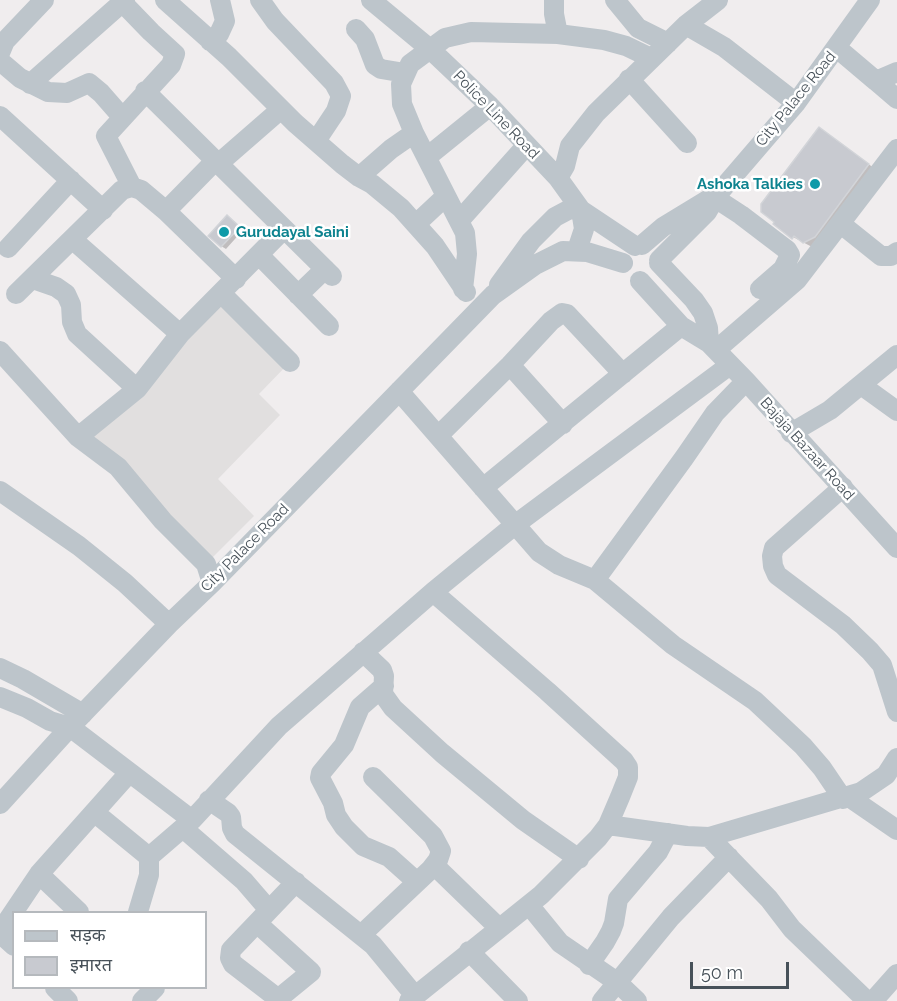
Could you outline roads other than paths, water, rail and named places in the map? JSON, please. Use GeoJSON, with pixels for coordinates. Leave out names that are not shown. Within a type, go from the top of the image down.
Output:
{"type":"FeatureCollection","features":[{"type":"Feature","properties":{"kind":"street"},"geometry":{"type":"LineString","coordinates":[[2,43],[44,0]]}},
{"type":"Feature","properties":{"kind":"street"},"geometry":{"type":"LineString","coordinates":[[210,41],[219,34],[225,21],[220,0]]}},
{"type":"Feature","properties":{"kind":"street"},"geometry":{"type":"LineString","coordinates":[[260,0],[275,21],[334,83],[341,96],[336,111],[316,141]]}},
{"type":"Feature","properties":{"kind":"street","name":"Police Line Road"},"geometry":{"type":"LineString","coordinates":[[372,0],[430,48],[490,106],[558,178],[581,210]]}},
{"type":"Feature","properties":{"kind":"street"},"geometry":{"type":"LineString","coordinates":[[554,0],[558,34]]}},
{"type":"Feature","properties":{"kind":"street"},"geometry":{"type":"LineString","coordinates":[[615,0],[632,23],[642,31],[668,43]]}},
{"type":"Feature","properties":{"kind":"street"},"geometry":{"type":"LineString","coordinates":[[558,178],[565,166],[573,141],[596,113],[686,25],[718,0]]}},
{"type":"Feature","properties":{"kind":"street"},"geometry":{"type":"LineString","coordinates":[[30,84],[123,1],[151,33],[175,54],[171,65],[106,136],[132,187]]}},
{"type":"Feature","properties":{"kind":"street"},"geometry":{"type":"LineString","coordinates":[[170,1],[280,110],[359,177],[372,184],[401,208],[435,246],[463,289],[486,301]]}},
{"type":"Feature","properties":{"kind":"street","name":"City Palace Road"},"geometry":{"type":"LineString","coordinates":[[659,261],[707,212],[716,196],[796,103],[837,48],[864,3]]}},
{"type":"Feature","properties":{"kind":"street"},"geometry":{"type":"LineString","coordinates":[[592,38],[632,23]]}},
{"type":"Feature","properties":{"kind":"street"},"geometry":{"type":"LineString","coordinates":[[686,25],[724,47],[796,103]]}},
{"type":"Feature","properties":{"kind":"street"},"geometry":{"type":"LineString","coordinates":[[357,29],[365,39],[375,65],[381,69],[405,73]]}},
{"type":"Feature","properties":{"kind":"street"},"geometry":{"type":"LineString","coordinates":[[463,289],[467,242],[465,233],[414,133],[400,95],[405,73],[410,64],[445,38],[462,32],[558,34],[592,38],[619,43],[651,58]]}},
{"type":"Feature","properties":{"kind":"street"},"geometry":{"type":"LineString","coordinates":[[837,48],[897,99]]}},
{"type":"Feature","properties":{"kind":"street"},"geometry":{"type":"LineString","coordinates":[[0,61],[30,84],[48,92],[67,93],[89,83],[122,117]]}},
{"type":"Feature","properties":{"kind":"street"},"geometry":{"type":"LineString","coordinates":[[876,81],[897,72]]}},
{"type":"Feature","properties":{"kind":"street"},"geometry":{"type":"LineString","coordinates":[[629,79],[687,143]]}},
{"type":"Feature","properties":{"kind":"street"},"geometry":{"type":"LineString","coordinates":[[146,91],[329,273],[298,295]]}},
{"type":"Feature","properties":{"kind":"street"},"geometry":{"type":"LineString","coordinates":[[427,157],[490,106]]}},
{"type":"Feature","properties":{"kind":"street"},"geometry":{"type":"LineString","coordinates":[[166,211],[216,163],[280,110]]}},
{"type":"Feature","properties":{"kind":"street"},"geometry":{"type":"LineString","coordinates":[[3,124],[71,180],[103,210]]}},
{"type":"Feature","properties":{"kind":"street"},"geometry":{"type":"LineString","coordinates":[[359,177],[391,149],[414,133]]}},
{"type":"Feature","properties":{"kind":"street"},"geometry":{"type":"LineString","coordinates":[[459,221],[526,146]]}},
{"type":"Feature","properties":{"kind":"street"},"geometry":{"type":"LineString","coordinates":[[712,346],[797,280],[897,149]]}},
{"type":"Feature","properties":{"kind":"street"},"geometry":{"type":"LineString","coordinates":[[8,248],[71,180]]}},
{"type":"Feature","properties":{"kind":"street"},"geometry":{"type":"LineString","coordinates":[[16,294],[122,190],[132,187],[141,190],[166,211],[236,279]]}},
{"type":"Feature","properties":{"kind":"street"},"geometry":{"type":"LineString","coordinates":[[416,224],[446,196]]}},
{"type":"Feature","properties":{"kind":"street"},"geometry":{"type":"LineString","coordinates":[[712,346],[681,326],[640,281],[629,276],[623,263],[628,250],[638,246],[663,226],[716,196],[787,250],[790,255],[783,269],[760,290]]}},
{"type":"Feature","properties":{"kind":"street","name":"City Palace Road"},"geometry":{"type":"LineString","coordinates":[[0,804],[169,624],[212,583],[486,301],[531,241],[555,217],[570,209],[581,210]]}},
{"type":"Feature","properties":{"kind":"street"},"geometry":{"type":"LineString","coordinates":[[581,210],[638,246],[654,250],[659,261],[694,300],[703,314],[712,346]]}},
{"type":"Feature","properties":{"kind":"street"},"geometry":{"type":"LineString","coordinates":[[581,210],[584,229],[576,250],[623,263]]}},
{"type":"Feature","properties":{"kind":"street"},"geometry":{"type":"LineString","coordinates":[[840,224],[881,256],[891,256],[897,252]]}},
{"type":"Feature","properties":{"kind":"street"},"geometry":{"type":"LineString","coordinates":[[78,437],[137,389],[180,334],[284,230]]}},
{"type":"Feature","properties":{"kind":"street"},"geometry":{"type":"LineString","coordinates":[[72,239],[180,334]]}},
{"type":"Feature","properties":{"kind":"street","name":"City Palace Road"},"geometry":{"type":"LineString","coordinates":[[486,301],[553,255],[576,250]]}},
{"type":"Feature","properties":{"kind":"street"},"geometry":{"type":"LineString","coordinates":[[259,255],[329,326]]}},
{"type":"Feature","properties":{"kind":"street"},"geometry":{"type":"LineString","coordinates":[[640,281],[652,278],[659,261]]}},
{"type":"Feature","properties":{"kind":"street"},"geometry":{"type":"LineString","coordinates":[[33,279],[56,287],[66,294],[71,305],[72,322],[77,334],[137,389]]}},
{"type":"Feature","properties":{"kind":"street"},"geometry":{"type":"LineString","coordinates":[[220,293],[290,362]]}},
{"type":"Feature","properties":{"kind":"street"},"geometry":{"type":"LineString","coordinates":[[439,435],[562,312],[567,314],[623,374]]}},
{"type":"Feature","properties":{"kind":"street"},"geometry":{"type":"LineString","coordinates":[[483,488],[681,326]]}},
{"type":"Feature","properties":{"kind":"street","name":"Bajaja Bazaar Road"},"geometry":{"type":"LineString","coordinates":[[712,346],[791,433],[890,531],[897,549]]}},
{"type":"Feature","properties":{"kind":"street"},"geometry":{"type":"LineString","coordinates":[[0,351],[78,437],[118,467],[163,521],[206,564],[212,583]]}},
{"type":"Feature","properties":{"kind":"street"},"geometry":{"type":"LineString","coordinates":[[791,433],[823,415],[897,355]]}},
{"type":"Feature","properties":{"kind":"street"},"geometry":{"type":"LineString","coordinates":[[510,365],[563,424]]}},
{"type":"Feature","properties":{"kind":"street"},"geometry":{"type":"LineString","coordinates":[[149,857],[188,825],[279,726],[433,592],[516,524],[730,365]]}},
{"type":"Feature","properties":{"kind":"street"},"geometry":{"type":"LineString","coordinates":[[595,580],[715,413],[746,381]]}},
{"type":"Feature","properties":{"kind":"street"},"geometry":{"type":"LineString","coordinates":[[861,385],[897,411]]}},
{"type":"Feature","properties":{"kind":"street"},"geometry":{"type":"LineString","coordinates":[[399,391],[524,536],[546,558],[595,580],[673,645],[764,708],[803,746],[846,798],[897,830]]}},
{"type":"Feature","properties":{"kind":"street"},"geometry":{"type":"LineString","coordinates":[[843,487],[774,548],[773,566],[777,575],[843,625],[882,665],[897,712]]}},
{"type":"Feature","properties":{"kind":"street"},"geometry":{"type":"LineString","coordinates":[[0,491],[79,546],[169,624]]}},
{"type":"Feature","properties":{"kind":"street"},"geometry":{"type":"LineString","coordinates":[[209,800],[228,813],[236,834],[373,945],[412,999],[529,905],[579,859],[608,825],[628,777],[628,767],[433,592]]}},
{"type":"Feature","properties":{"kind":"street"},"geometry":{"type":"LineString","coordinates":[[363,652],[382,670],[383,694],[387,702],[419,733],[523,820],[579,859]]}},
{"type":"Feature","properties":{"kind":"street"},"geometry":{"type":"LineString","coordinates":[[0,668],[23,679],[76,721],[129,773],[188,825],[244,881],[263,917],[311,972],[280,1000],[242,972],[230,958],[231,950],[236,943],[263,917],[296,882]]}},
{"type":"Feature","properties":{"kind":"street"},"geometry":{"type":"LineString","coordinates":[[384,686],[360,707],[344,745],[321,773],[320,778],[333,803],[336,815],[344,827],[363,846],[389,856],[417,882]]}},
{"type":"Feature","properties":{"kind":"street"},"geometry":{"type":"LineString","coordinates":[[0,697],[50,721],[76,721]]}},
{"type":"Feature","properties":{"kind":"street"},"geometry":{"type":"LineString","coordinates":[[608,825],[710,837],[861,792],[892,775],[897,758]]}},
{"type":"Feature","properties":{"kind":"street"},"geometry":{"type":"LineString","coordinates":[[14,911],[39,874],[129,773]]}},
{"type":"Feature","properties":{"kind":"street"},"geometry":{"type":"LineString","coordinates":[[361,935],[434,865],[441,850],[437,843],[373,777]]}},
{"type":"Feature","properties":{"kind":"street"},"geometry":{"type":"LineString","coordinates":[[94,812],[149,857]]}},
{"type":"Feature","properties":{"kind":"street"},"geometry":{"type":"LineString","coordinates":[[589,964],[605,942],[614,923],[618,899],[658,852],[668,833]]}},
{"type":"Feature","properties":{"kind":"street"},"geometry":{"type":"LineString","coordinates":[[710,837],[770,900],[792,929],[867,1001]]}},
{"type":"Feature","properties":{"kind":"street"},"geometry":{"type":"LineString","coordinates":[[138,911],[149,874],[149,857]]}},
{"type":"Feature","properties":{"kind":"street"},"geometry":{"type":"LineString","coordinates":[[602,1001],[671,916],[729,857]]}},
{"type":"Feature","properties":{"kind":"street"},"geometry":{"type":"LineString","coordinates":[[434,865],[499,928]]}},
{"type":"Feature","properties":{"kind":"street"},"geometry":{"type":"LineString","coordinates":[[39,874],[78,911]]}},
{"type":"Feature","properties":{"kind":"street"},"geometry":{"type":"LineString","coordinates":[[529,905],[560,943],[617,982],[637,1001]]}},
{"type":"Feature","properties":{"kind":"street"},"geometry":{"type":"LineString","coordinates":[[12,914],[0,932],[12,944]]}},
{"type":"Feature","properties":{"kind":"street"},"geometry":{"type":"LineString","coordinates":[[469,951],[518,1001]]}},
{"type":"Feature","properties":{"kind":"street"},"geometry":{"type":"LineString","coordinates":[[873,1001],[897,974]]}},
{"type":"Feature","properties":{"kind":"street"},"geometry":{"type":"LineString","coordinates":[[57,989],[68,1001]]}},
{"type":"Feature","properties":{"kind":"place","name":"Ashoka Talkies"},"geometry":{"type":"Point","coordinates":[815,184]}},
{"type":"Feature","properties":{"kind":"place","name":"Gurudayal Saini"},"geometry":{"type":"Point","coordinates":[224,232]}}]}
